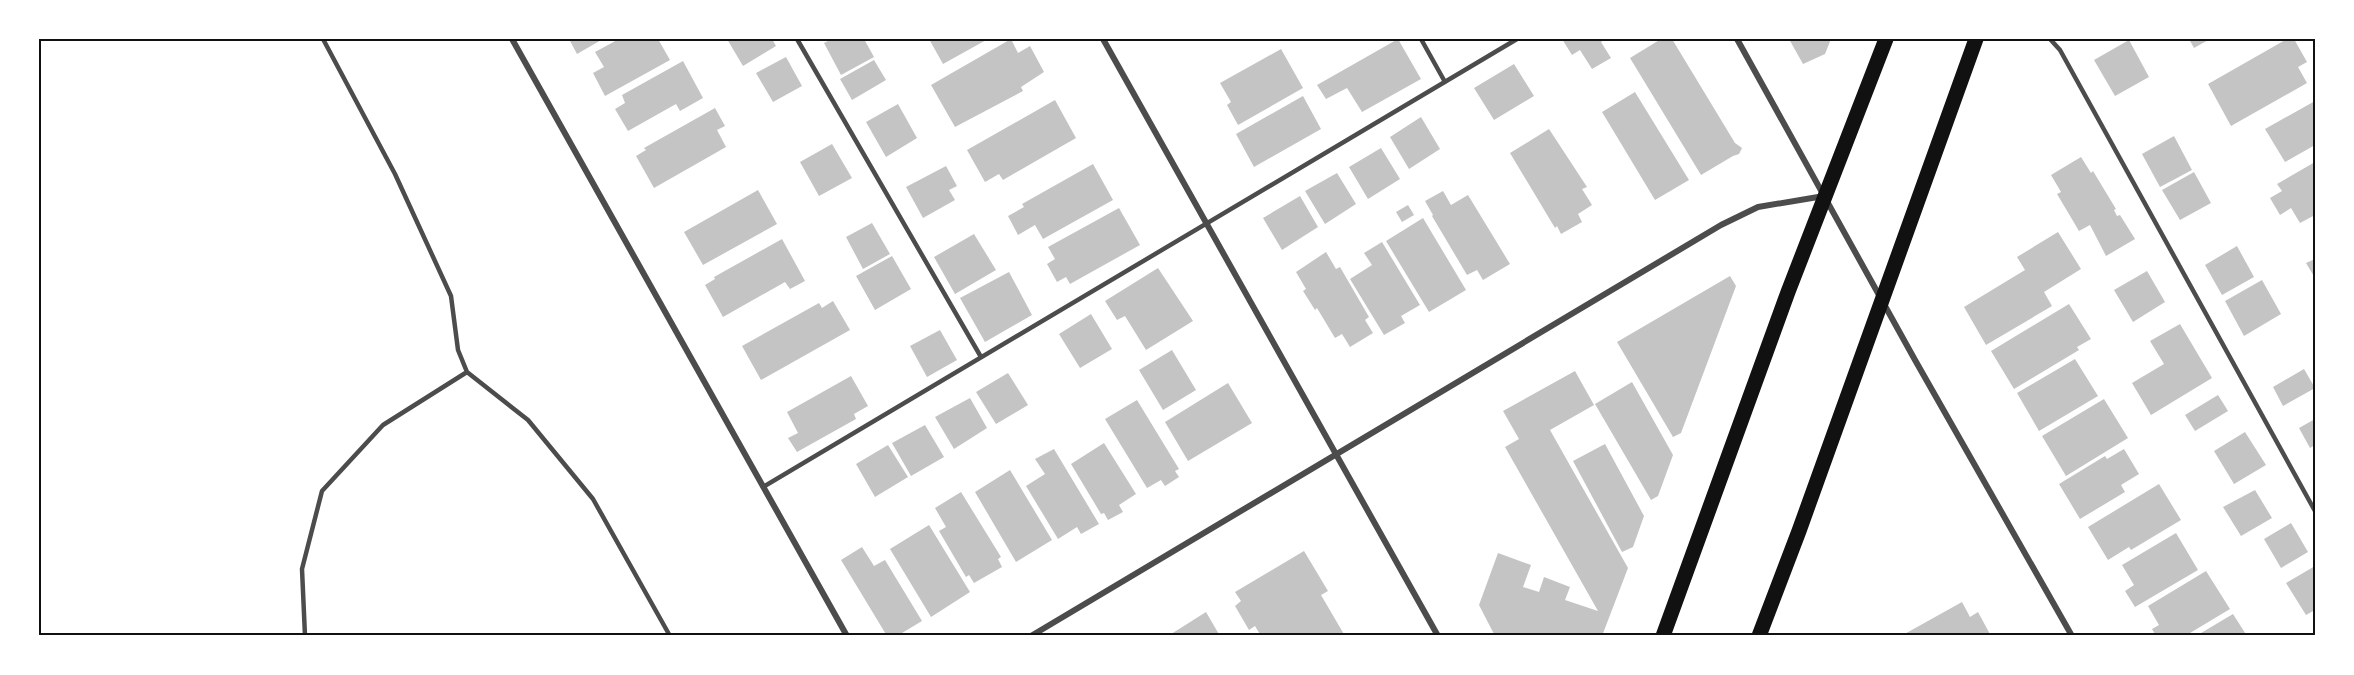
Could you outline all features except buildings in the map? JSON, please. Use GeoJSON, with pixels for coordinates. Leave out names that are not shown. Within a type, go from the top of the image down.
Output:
{"type":"FeatureCollection","features":[{"type":"Feature","properties":{"kind":"main road"},"geometry":{"type":"LineString","coordinates":[[1663,636],[1788,292],[1843,145],[1886,39]]}},
{"type":"Feature","properties":{"kind":"main road"},"geometry":{"type":"LineString","coordinates":[[1759,636],[1976,39]]}},
{"type":"Feature","properties":{"kind":"street"},"geometry":{"type":"LineString","coordinates":[[512,39],[847,636]]}},
{"type":"Feature","properties":{"kind":"street"},"geometry":{"type":"LineString","coordinates":[[1103,39],[1438,636]]}},
{"type":"Feature","properties":{"kind":"street"},"geometry":{"type":"LineString","coordinates":[[1737,39],[2072,636]]}},
{"type":"Feature","properties":{"kind":"street"},"geometry":{"type":"LineString","coordinates":[[1031,636],[1721,225],[1758,207],[1825,196]]}},
{"type":"Feature","properties":{"kind":"lane"},"geometry":{"type":"LineString","coordinates":[[323,39],[395,174],[451,296],[458,350],[467,372],[528,420],[593,499],[670,636]]}},
{"type":"Feature","properties":{"kind":"lane"},"geometry":{"type":"LineString","coordinates":[[797,39],[981,357]]}},
{"type":"Feature","properties":{"kind":"lane"},"geometry":{"type":"LineString","coordinates":[[1421,39],[1445,81]]}},
{"type":"Feature","properties":{"kind":"lane"},"geometry":{"type":"LineString","coordinates":[[763,487],[1517,39]]}},
{"type":"Feature","properties":{"kind":"lane"},"geometry":{"type":"LineString","coordinates":[[2050,39],[2060,50],[2315,511]]}},
{"type":"Feature","properties":{"kind":"lane"},"geometry":{"type":"LineString","coordinates":[[305,636],[302,569],[322,491],[383,425],[467,372]]}}]}
